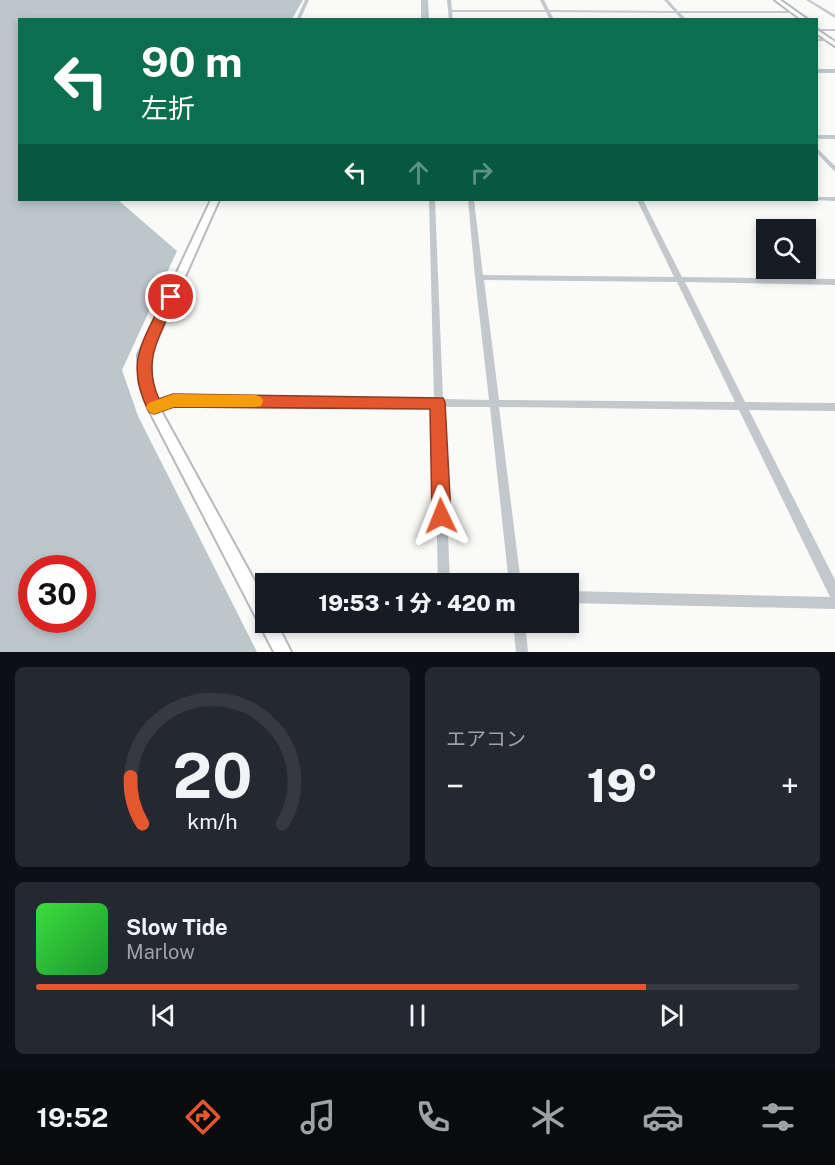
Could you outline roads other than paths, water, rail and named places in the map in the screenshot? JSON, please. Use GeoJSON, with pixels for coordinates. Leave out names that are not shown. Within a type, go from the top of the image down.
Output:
{"type":"FeatureCollection","features":[{"type":"Feature","properties":{"kind":"main road"},"geometry":{"type":"LineString","coordinates":[[772,0],[802,18]]}},
{"type":"Feature","properties":{"kind":"main road"},"geometry":{"type":"LineString","coordinates":[[777,0],[798,18]]}},
{"type":"Feature","properties":{"kind":"main road"},"geometry":{"type":"LineString","coordinates":[[818,29],[834,41]]}},
{"type":"Feature","properties":{"kind":"main road"},"geometry":{"type":"LineString","coordinates":[[215,201],[144,355],[142,369],[154,408],[255,590]]}},
{"type":"Feature","properties":{"kind":"main road"},"geometry":{"type":"LineString","coordinates":[[272,633],[282,652]]}},
{"type":"Feature","properties":{"kind":"street"},"geometry":{"type":"LineString","coordinates":[[299,18],[307,0]]}},
{"type":"Feature","properties":{"kind":"street"},"geometry":{"type":"LineString","coordinates":[[423,0],[423,18]]}},
{"type":"Feature","properties":{"kind":"street"},"geometry":{"type":"LineString","coordinates":[[449,0],[451,18]]}},
{"type":"Feature","properties":{"kind":"street"},"geometry":{"type":"LineString","coordinates":[[542,0],[551,18]]}},
{"type":"Feature","properties":{"kind":"street"},"geometry":{"type":"LineString","coordinates":[[666,0],[683,18]]}},
{"type":"Feature","properties":{"kind":"street"},"geometry":{"type":"LineString","coordinates":[[808,0],[835,17]]}},
{"type":"Feature","properties":{"kind":"street"},"geometry":{"type":"LineString","coordinates":[[450,11],[792,12]]}},
{"type":"Feature","properties":{"kind":"street"},"geometry":{"type":"LineString","coordinates":[[818,29],[835,30]]}},
{"type":"Feature","properties":{"kind":"street"},"geometry":{"type":"LineString","coordinates":[[818,40],[834,41]]}},
{"type":"Feature","properties":{"kind":"street"},"geometry":{"type":"LineString","coordinates":[[818,72],[835,72]]}},
{"type":"Feature","properties":{"kind":"street"},"geometry":{"type":"LineString","coordinates":[[818,137],[835,137]]}},
{"type":"Feature","properties":{"kind":"street"},"geometry":{"type":"LineString","coordinates":[[818,151],[835,169]]}},
{"type":"Feature","properties":{"kind":"street"},"geometry":{"type":"LineString","coordinates":[[818,199],[835,199]]}},
{"type":"Feature","properties":{"kind":"street"},"geometry":{"type":"LineString","coordinates":[[432,201],[444,573]]}},
{"type":"Feature","properties":{"kind":"street"},"geometry":{"type":"LineString","coordinates":[[471,201],[513,573]]}},
{"type":"Feature","properties":{"kind":"street"},"geometry":{"type":"LineString","coordinates":[[641,201],[835,593]]}},
{"type":"Feature","properties":{"kind":"street"},"geometry":{"type":"LineString","coordinates":[[479,277],[835,282]]}},
{"type":"Feature","properties":{"kind":"street"},"geometry":{"type":"LineString","coordinates":[[154,408],[173,400],[835,407]]}},
{"type":"Feature","properties":{"kind":"street"},"geometry":{"type":"LineString","coordinates":[[579,597],[835,603]]}},
{"type":"Feature","properties":{"kind":"street"},"geometry":{"type":"LineString","coordinates":[[520,633],[522,652]]}},
{"type":"Feature","properties":{"kind":"waterway"},"geometry":{"type":"LineString","coordinates":[[426,0],[427,18]]}},
{"type":"Feature","properties":{"kind":"waterway"},"geometry":{"type":"LineString","coordinates":[[818,70],[835,70]]}}]}
